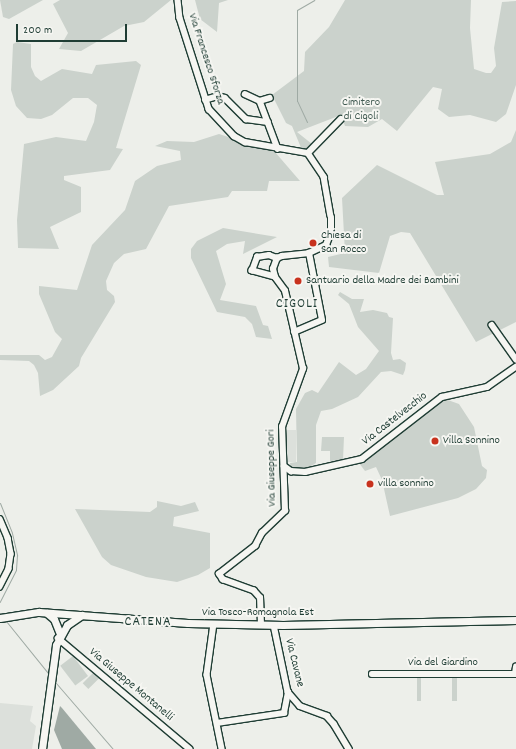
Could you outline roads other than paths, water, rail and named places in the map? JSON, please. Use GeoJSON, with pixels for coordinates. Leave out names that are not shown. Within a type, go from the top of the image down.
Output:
{"type":"FeatureCollection","features":[{"type":"Feature","properties":{"kind":"main road","name":"Via Tosco-Romagnola Est"},"geometry":{"type":"LineString","coordinates":[[0,618],[24,613],[46,613],[214,624],[261,625],[516,620]]}},
{"type":"Feature","properties":{"kind":"main road"},"geometry":{"type":"LineString","coordinates":[[46,613],[58,625]]}},
{"type":"Feature","properties":{"kind":"main road"},"geometry":{"type":"LineString","coordinates":[[63,614],[67,625]]}},
{"type":"Feature","properties":{"kind":"main road"},"geometry":{"type":"LineString","coordinates":[[42,749],[59,636],[58,625],[63,614]]}},
{"type":"Feature","properties":{"kind":"main road"},"geometry":{"type":"LineString","coordinates":[[59,636],[67,625],[82,615]]}},
{"type":"Feature","properties":{"kind":"street","name":"Via Francesco Sforza"},"geometry":{"type":"LineString","coordinates":[[178,0],[180,18],[209,109],[234,136],[256,146],[308,153]]}},
{"type":"Feature","properties":{"kind":"street"},"geometry":{"type":"LineString","coordinates":[[245,94],[254,100],[260,101],[270,98]]}},
{"type":"Feature","properties":{"kind":"street"},"geometry":{"type":"LineString","coordinates":[[205,100],[218,96],[225,98],[246,119],[268,122]]}},
{"type":"Feature","properties":{"kind":"street"},"geometry":{"type":"LineString","coordinates":[[260,101],[278,149]]}},
{"type":"Feature","properties":{"kind":"street"},"geometry":{"type":"LineString","coordinates":[[275,277],[252,271],[257,257],[269,255],[277,258],[309,253],[328,242],[331,214],[324,177],[308,153],[341,119]]}},
{"type":"Feature","properties":{"kind":"street"},"geometry":{"type":"LineString","coordinates":[[294,332],[308,325],[318,323],[322,316],[309,253]]}},
{"type":"Feature","properties":{"kind":"street"},"geometry":{"type":"LineString","coordinates":[[275,277],[272,269],[277,258]]}},
{"type":"Feature","properties":{"kind":"street","name":"Via Giuseppe Gori"},"geometry":{"type":"LineString","coordinates":[[261,625],[260,598],[254,591],[223,580],[219,574],[255,546],[262,533],[285,511],[282,427],[303,369],[285,291],[275,277]]}},
{"type":"Feature","properties":{"kind":"street"},"geometry":{"type":"LineString","coordinates":[[492,325],[516,358]]}},
{"type":"Feature","properties":{"kind":"street","name":"Via Castelvecchio"},"geometry":{"type":"LineString","coordinates":[[284,466],[291,471],[305,472],[362,459],[442,397],[487,387],[516,367]]}},
{"type":"Feature","properties":{"kind":"street"},"geometry":{"type":"LineString","coordinates":[[0,519],[8,538],[11,554],[9,569],[0,587]]}},
{"type":"Feature","properties":{"kind":"street"},"geometry":{"type":"LineString","coordinates":[[214,624],[207,675],[222,749]]}},
{"type":"Feature","properties":{"kind":"street","name":"Via Cavane"},"geometry":{"type":"LineString","coordinates":[[274,625],[281,666],[288,692],[300,706],[327,716],[334,724],[349,749]]}},
{"type":"Feature","properties":{"kind":"street","name":"Via Giuseppe Montanelli"},"geometry":{"type":"LineString","coordinates":[[59,636],[190,749]]}},
{"type":"Feature","properties":{"kind":"street","name":"Via del Giardino"},"geometry":{"type":"LineString","coordinates":[[372,674],[515,674],[516,667]]}},
{"type":"Feature","properties":{"kind":"street"},"geometry":{"type":"LineString","coordinates":[[216,723],[284,714],[288,692]]}},
{"type":"Feature","properties":{"kind":"waterway"},"geometry":{"type":"LineString","coordinates":[[307,122],[297,101],[297,10],[314,0]]}},
{"type":"Feature","properties":{"kind":"waterway"},"geometry":{"type":"LineString","coordinates":[[0,503],[12,533],[17,555],[16,570],[0,602]]}},
{"type":"Feature","properties":{"kind":"waterway"},"geometry":{"type":"LineString","coordinates":[[6,621],[48,673]]}},
{"type":"Feature","properties":{"kind":"waterway"},"geometry":{"type":"LineString","coordinates":[[56,683],[113,749]]}},
{"type":"Feature","properties":{"kind":"place","name":"Chiesa di San Rocco"},"geometry":{"type":"Point","coordinates":[313,243]}},
{"type":"Feature","properties":{"kind":"place","name":"Santuario della Madre dei Bambini"},"geometry":{"type":"Point","coordinates":[298,281]}},
{"type":"Feature","properties":{"kind":"place","name":"Villa Sonnino"},"geometry":{"type":"Point","coordinates":[435,441]}},
{"type":"Feature","properties":{"kind":"place","name":"villa sonnino"},"geometry":{"type":"Point","coordinates":[370,484]}},
{"type":"Feature","properties":{"kind":"district","name":"CIGOLI"},"geometry":{"type":"Point","coordinates":[297,304]}},
{"type":"Feature","properties":{"kind":"district","name":"CATENA"},"geometry":{"type":"Point","coordinates":[148,622]}},
{"type":"Feature","properties":{"kind":"park label","name":"Cimitero di Cigoli"},"geometry":{"type":"Point","coordinates":[361,110]}}]}
